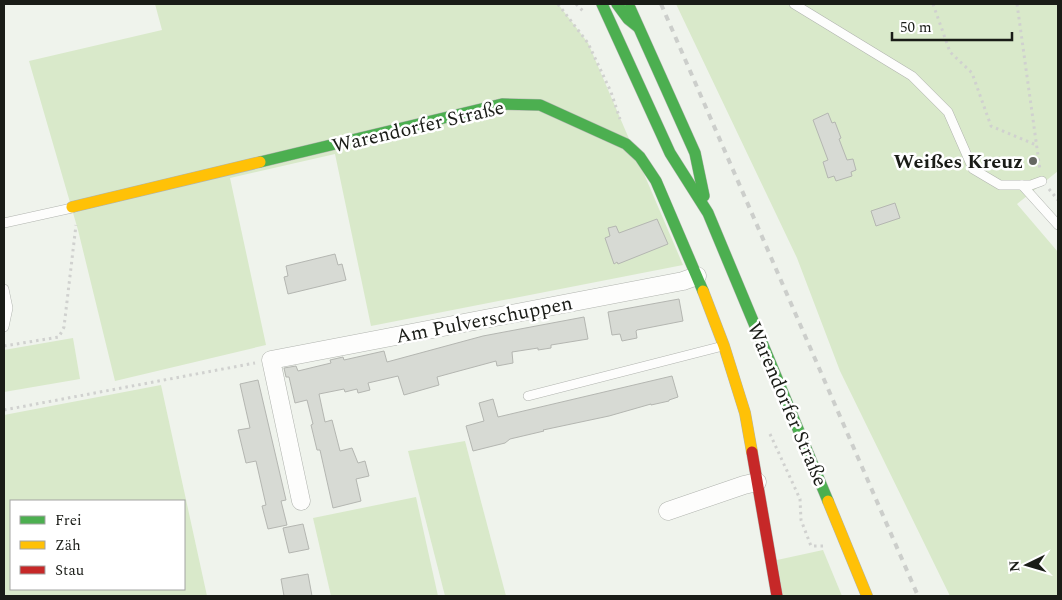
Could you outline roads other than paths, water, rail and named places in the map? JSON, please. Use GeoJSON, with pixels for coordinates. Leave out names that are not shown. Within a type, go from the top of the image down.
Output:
{"type":"FeatureCollection","features":[{"type":"Feature","properties":{"kind":"main road","name":"Warendorfer Straße"},"geometry":{"type":"LineString","coordinates":[[602,4],[670,153],[708,213],[867,596]]}},
{"type":"Feature","properties":{"kind":"main road"},"geometry":{"type":"LineString","coordinates":[[617,4],[628,19],[638,27]]}},
{"type":"Feature","properties":{"kind":"main road","name":"Warendorfer Straße"},"geometry":{"type":"LineString","coordinates":[[628,4],[695,153],[708,213]]}},
{"type":"Feature","properties":{"kind":"main road","name":"Warendorfer Straße"},"geometry":{"type":"LineString","coordinates":[[72,208],[502,104],[540,105],[626,144],[640,157],[656,181],[698,276],[724,346],[745,413],[777,596]]}},
{"type":"Feature","properties":{"kind":"street","name":"Am Pulverschuppen"},"geometry":{"type":"LineString","coordinates":[[300,501],[271,360],[683,281],[698,276]]}},
{"type":"Feature","properties":{"kind":"street"},"geometry":{"type":"LineString","coordinates":[[668,511],[744,484],[757,482]]}},
{"type":"Feature","properties":{"kind":"lane"},"geometry":{"type":"LineString","coordinates":[[794,4],[912,76],[948,112],[972,169],[1000,185],[1031,185],[1042,181]]}},
{"type":"Feature","properties":{"kind":"lane"},"geometry":{"type":"LineString","coordinates":[[1022,185],[1058,225]]}},
{"type":"Feature","properties":{"kind":"lane"},"geometry":{"type":"LineString","coordinates":[[4,223],[72,208]]}},
{"type":"Feature","properties":{"kind":"lane"},"geometry":{"type":"LineString","coordinates":[[4,289],[8,308],[4,328]]}},
{"type":"Feature","properties":{"kind":"lane","name":"Warendorfer Straße"},"geometry":{"type":"LineString","coordinates":[[528,396],[724,346]]}},
{"type":"Feature","properties":{"kind":"railway"},"geometry":{"type":"LineString","coordinates":[[661,4],[918,596]]}},
{"type":"Feature","properties":{"kind":"place","name":"Weißes Kreuz"},"geometry":{"type":"Point","coordinates":[1033,161]}}]}
